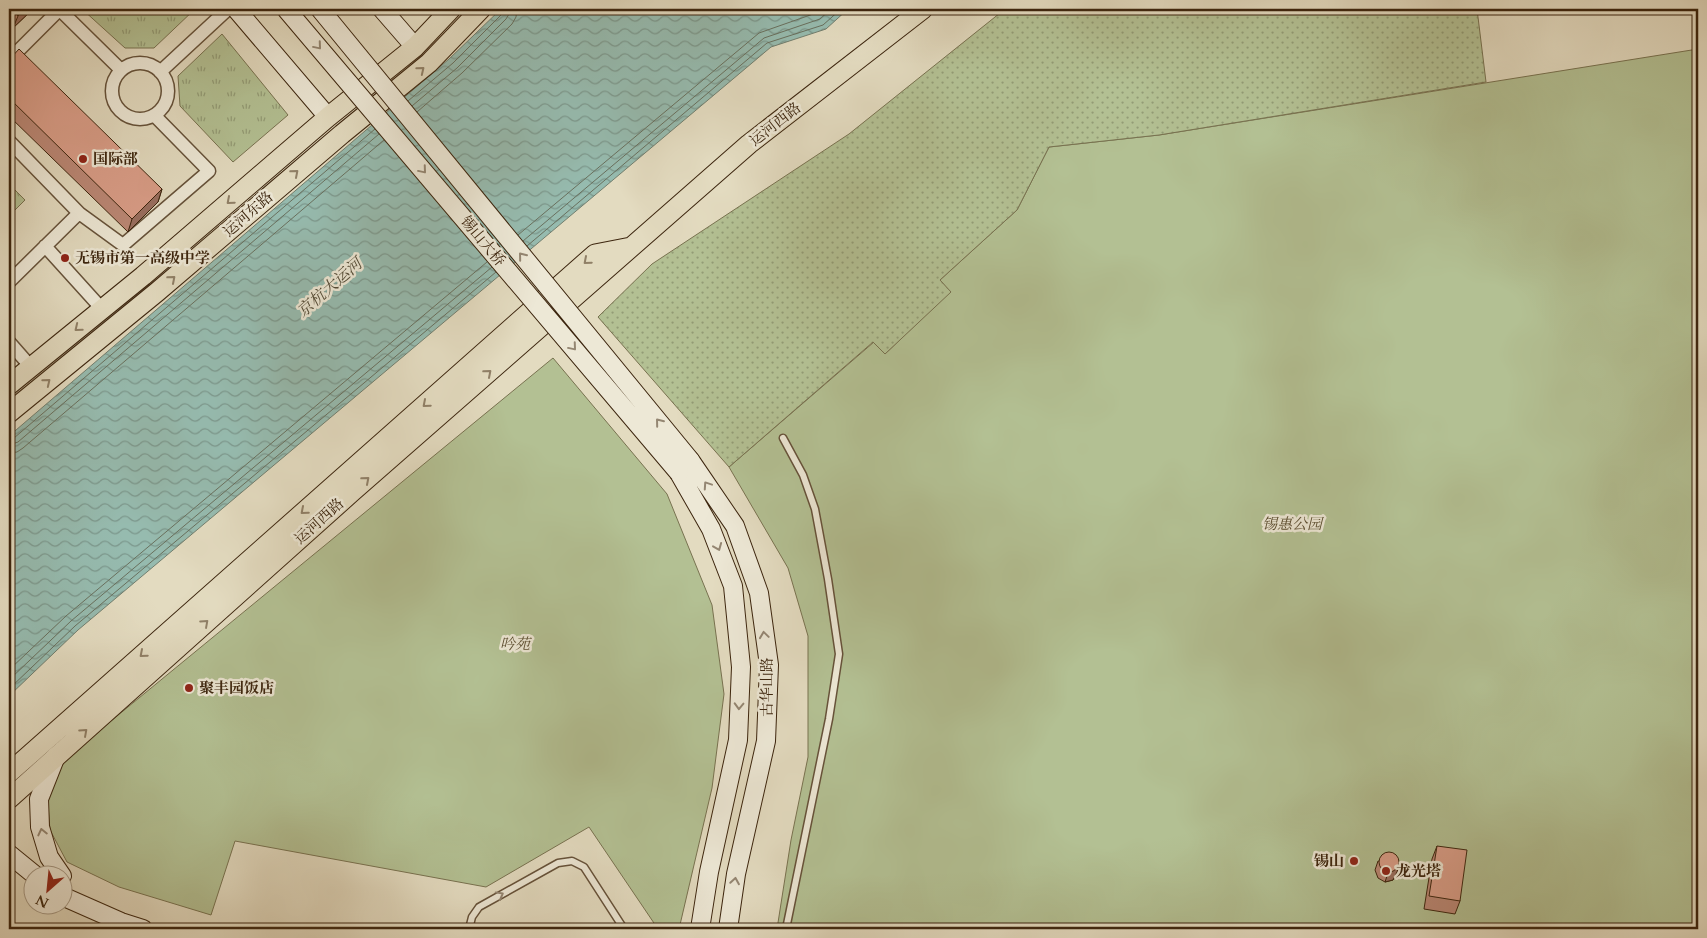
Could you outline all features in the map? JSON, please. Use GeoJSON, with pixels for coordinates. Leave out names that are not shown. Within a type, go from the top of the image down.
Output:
{"type":"FeatureCollection","features":[{"type":"Feature","properties":{"kind":"main road"},"geometry":{"type":"LineString","coordinates":[[236,9],[328,117]]}},
{"type":"Feature","properties":{"kind":"main road","name":"锡山大桥"},"geometry":{"type":"LineString","coordinates":[[286,9],[684,466]]}},
{"type":"Feature","properties":{"kind":"main road","name":"锡山大桥"},"geometry":{"type":"LineString","coordinates":[[320,9],[684,466]]}},
{"type":"Feature","properties":{"kind":"main road"},"geometry":{"type":"LineString","coordinates":[[382,9],[414,47]]}},
{"type":"Feature","properties":{"kind":"main road","name":"运河东路"},"geometry":{"type":"LineString","coordinates":[[9,385],[143,276],[328,117],[414,47],[451,9]]}},
{"type":"Feature","properties":{"kind":"main road","name":"运河东路"},"geometry":{"type":"LineString","coordinates":[[9,413],[157,292],[342,134],[430,63],[481,9]]}},
{"type":"Feature","properties":{"kind":"main road","name":"运河西路"},"geometry":{"type":"LineString","coordinates":[[9,799],[360,485],[749,144],[923,9]]}},
{"type":"Feature","properties":{"kind":"main road","name":"运河西路"},"geometry":{"type":"LineString","coordinates":[[9,773],[595,254],[632,246]]}},
{"type":"Feature","properties":{"kind":"main road","name":"古华山路"},"geometry":{"type":"LineString","coordinates":[[684,466],[733,586],[741,667],[738,740],[709,872],[700,929]]}},
{"type":"Feature","properties":{"kind":"main road","name":"古华山路"},"geometry":{"type":"LineString","coordinates":[[684,466],[734,526],[758,593],[769,665],[766,741],[736,874],[728,929]]}},
{"type":"Feature","properties":{"kind":"main road"},"geometry":{"type":"LineString","coordinates":[[55,866],[49,857],[40,827],[39,799],[56,756]]}},
{"type":"Feature","properties":{"kind":"main road"},"geometry":{"type":"LineString","coordinates":[[9,854],[24,866]]}},
{"type":"Feature","properties":{"kind":"main road"},"geometry":{"type":"LineString","coordinates":[[72,888],[89,908]]}},
{"type":"Feature","properties":{"kind":"main road"},"geometry":{"type":"LineString","coordinates":[[72,900],[121,922],[143,929]]}},
{"type":"Feature","properties":{"kind":"street"},"geometry":{"type":"LineString","coordinates":[[160,72],[228,9]]}},
{"type":"Feature","properties":{"kind":"street"},"geometry":{"type":"LineString","coordinates":[[9,60],[60,10],[122,70]]}},
{"type":"Feature","properties":{"kind":"street"},"geometry":{"type":"LineString","coordinates":[[138,63],[148,64],[160,72],[168,83],[169,92],[167,102],[162,110],[155,116],[137,120],[121,112],[112,96],[112,86],[122,70],[129,65],[138,63]]}},
{"type":"Feature","properties":{"kind":"street"},"geometry":{"type":"LineString","coordinates":[[9,141],[79,213],[123,245],[209,171],[155,116]]}},
{"type":"Feature","properties":{"kind":"street"},"geometry":{"type":"LineString","coordinates":[[9,282],[79,213]]}},
{"type":"Feature","properties":{"kind":"street"},"geometry":{"type":"LineString","coordinates":[[45,246],[102,309]]}},
{"type":"Feature","properties":{"kind":"street"},"geometry":{"type":"LineString","coordinates":[[9,342],[31,367]]}},
{"type":"Feature","properties":{"kind":"lane"},"geometry":{"type":"LineString","coordinates":[[783,438],[803,475],[814,509],[828,580],[839,654],[829,719],[786,929]]}},
{"type":"Feature","properties":{"kind":"lane"},"geometry":{"type":"LineString","coordinates":[[470,929],[472,917],[479,907],[558,863],[572,861],[584,867],[624,929]]}},
{"type":"Feature","properties":{"kind":"green space"},"geometry":{"type":"Polygon","coordinates":[[[82,9],[195,9],[154,48],[125,48],[82,9]]]}},
{"type":"Feature","properties":{"kind":"green space"},"geometry":{"type":"Polygon","coordinates":[[[1005,9],[1477,9],[1486,82],[1159,135],[1049,147],[1017,210],[940,280],[951,292],[885,354],[873,342],[729,467],[598,317],[652,264],[849,134],[1005,9]]]}},
{"type":"Feature","properties":{"kind":"green space"},"geometry":{"type":"Polygon","coordinates":[[[222,34],[288,115],[233,162],[180,106],[178,76],[222,34]]]}},
{"type":"Feature","properties":{"kind":"green space","name":"锡惠公园"},"geometry":{"type":"Polygon","coordinates":[[[1698,49],[1698,929],[777,929],[791,840],[808,757],[808,636],[788,568],[729,467],[874,342],[885,354],[950,292],[940,280],[1017,210],[1049,147],[1159,135],[1698,49]]]}},
{"type":"Feature","properties":{"kind":"green space"},"geometry":{"type":"Polygon","coordinates":[[[9,184],[25,200],[9,216],[9,184]]]}},
{"type":"Feature","properties":{"kind":"green space","name":"吟苑"},"geometry":{"type":"Polygon","coordinates":[[[553,358],[667,494],[712,605],[724,694],[712,788],[679,929],[658,929],[589,827],[486,887],[235,841],[211,915],[119,887],[67,862],[50,830],[47,793],[61,762],[553,358]]]}},
{"type":"Feature","properties":{"kind":"water","name":"京杭大运河"},"geometry":{"type":"Polygon","coordinates":[[[501,9],[848,9],[826,29],[771,47],[78,630],[9,696],[9,436],[449,59],[501,9]]]}},
{"type":"Feature","properties":{"kind":"building"},"geometry":{"type":"Polygon","coordinates":[[[11,9],[24,9],[18,16],[11,9]]]}},
{"type":"Feature","properties":{"kind":"building","name":"国际部"},"geometry":{"type":"Polygon","coordinates":[[[19,49],[162,189],[132,219],[9,98],[9,60],[19,49]]]}},
{"type":"Feature","properties":{"kind":"building"},"geometry":{"type":"Polygon","coordinates":[[[1437,846],[1467,850],[1460,901],[1429,896],[1437,846]]]}},
{"type":"Feature","properties":{"kind":"building"},"geometry":{"type":"Polygon","coordinates":[[[1385,852],[1393,852],[1399,858],[1399,866],[1393,872],[1385,872],[1379,866],[1379,858],[1385,852]]]}},
{"type":"Feature","properties":{"kind":"place","name":"国际部"},"geometry":{"type":"Point","coordinates":[83,159]}},
{"type":"Feature","properties":{"kind":"place","name":"无锡市第一高级中学"},"geometry":{"type":"Point","coordinates":[65,258]}},
{"type":"Feature","properties":{"kind":"place","name":"聚丰园饭店"},"geometry":{"type":"Point","coordinates":[189,688]}},
{"type":"Feature","properties":{"kind":"place","name":"锡山"},"geometry":{"type":"Point","coordinates":[1354,861]}},
{"type":"Feature","properties":{"kind":"place","name":"龙光塔"},"geometry":{"type":"Point","coordinates":[1386,871]}}]}
